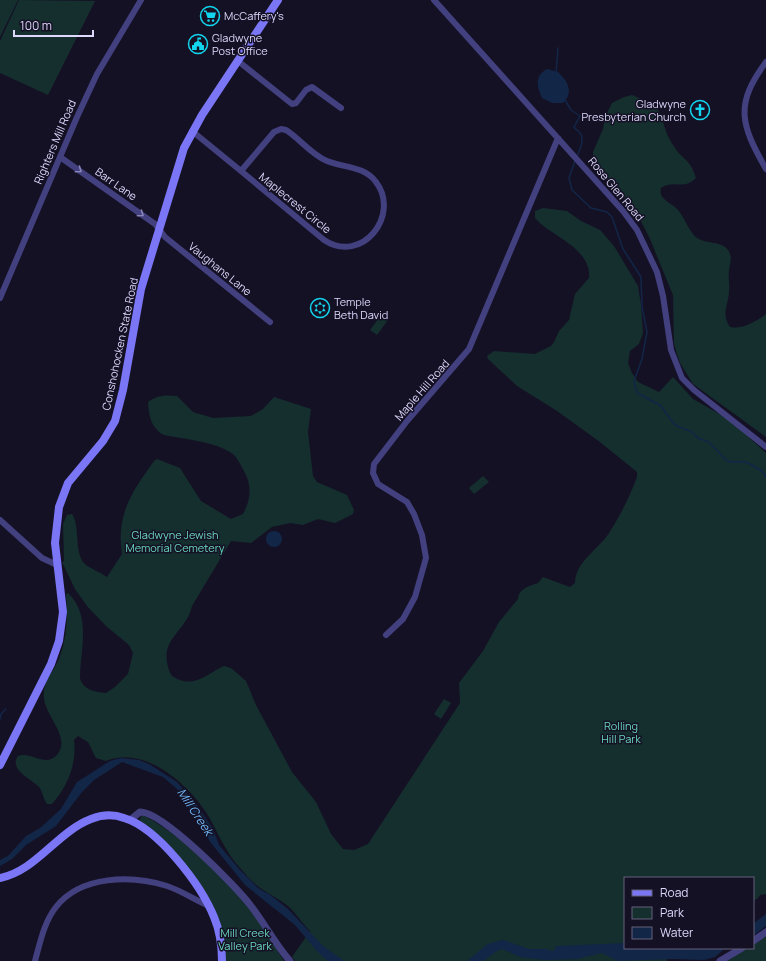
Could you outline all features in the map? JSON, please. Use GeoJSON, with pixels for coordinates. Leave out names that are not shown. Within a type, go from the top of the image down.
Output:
{"type":"FeatureCollection","features":[{"type":"Feature","properties":{"kind":"main road","name":"Conshohocken State Road"},"geometry":{"type":"LineString","coordinates":[[0,766],[51,664],[59,641],[63,612],[55,533],[60,500],[68,483],[103,441],[115,421],[122,396],[141,289],[181,158],[192,131],[278,0]]}},
{"type":"Feature","properties":{"kind":"main road"},"geometry":{"type":"LineString","coordinates":[[0,878],[18,872],[62,836],[85,822],[98,817],[111,816],[130,820],[152,835],[198,886],[210,907],[220,936],[222,961]]}},
{"type":"Feature","properties":{"kind":"street","name":"Righters Mill Road"},"geometry":{"type":"LineString","coordinates":[[0,298],[97,74],[141,0]]}},
{"type":"Feature","properties":{"kind":"street","name":"Rose Glen Road"},"geometry":{"type":"LineString","coordinates":[[434,0],[583,165],[623,211],[637,230],[653,260],[663,296],[671,350],[682,378],[694,390],[766,447]]}},
{"type":"Feature","properties":{"kind":"street"},"geometry":{"type":"LineString","coordinates":[[238,60],[292,104],[296,103],[306,90],[312,87],[341,108]]}},
{"type":"Feature","properties":{"kind":"street"},"geometry":{"type":"LineString","coordinates":[[766,62],[751,84],[744,109],[749,134],[766,169]]}},
{"type":"Feature","properties":{"kind":"street","name":"Maplecrest Circle"},"geometry":{"type":"LineString","coordinates":[[192,131],[241,171],[332,245],[346,248],[363,242],[373,234],[384,208],[382,194],[372,177],[360,170],[324,160],[286,130],[281,129],[274,132],[241,171]]}},
{"type":"Feature","properties":{"kind":"street","name":"Maple Hill Road"},"geometry":{"type":"LineString","coordinates":[[386,635],[403,619],[415,597],[426,558],[422,535],[414,514],[407,502],[378,484],[373,473],[374,464],[407,421],[469,349],[558,138]]}},
{"type":"Feature","properties":{"kind":"street","name":"Barr Lane"},"geometry":{"type":"LineString","coordinates":[[60,157],[155,224],[159,229]]}},
{"type":"Feature","properties":{"kind":"street","name":"Vaughans Lane"},"geometry":{"type":"LineString","coordinates":[[159,229],[165,237],[270,322]]}},
{"type":"Feature","properties":{"kind":"street"},"geometry":{"type":"LineString","coordinates":[[0,520],[42,558],[57,564]]}},
{"type":"Feature","properties":{"kind":"street"},"geometry":{"type":"LineString","coordinates":[[130,820],[140,812],[148,814],[169,828],[204,857],[244,896],[274,941],[290,961]]}},
{"type":"Feature","properties":{"kind":"street"},"geometry":{"type":"LineString","coordinates":[[35,961],[44,931],[56,907],[73,892],[98,882],[127,880],[162,885],[210,907]]}},
{"type":"Feature","properties":{"kind":"street"},"geometry":{"type":"LineString","coordinates":[[754,940],[766,932]]}},
{"type":"Feature","properties":{"kind":"street"},"geometry":{"type":"LineString","coordinates":[[720,961],[740,949]]}},
{"type":"Feature","properties":{"kind":"green space"},"geometry":{"type":"Polygon","coordinates":[[[0,0],[18,0],[0,37],[0,0]]]}},
{"type":"Feature","properties":{"kind":"green space"},"geometry":{"type":"Polygon","coordinates":[[[19,0],[95,1],[48,95],[0,73],[0,41],[19,0]]]}},
{"type":"Feature","properties":{"kind":"green space"},"geometry":{"type":"Polygon","coordinates":[[[632,95],[653,105],[658,110],[673,145],[694,171],[696,178],[691,182],[682,185],[670,184],[661,188],[663,198],[678,210],[697,238],[722,245],[730,253],[729,289],[725,314],[730,327],[735,328],[744,326],[754,322],[766,314],[766,437],[693,384],[680,363],[676,351],[674,343],[673,295],[650,239],[642,223],[617,190],[597,171],[593,163],[593,152],[603,129],[605,117],[612,103],[632,95]]]}},
{"type":"Feature","properties":{"kind":"green space","name":"Rolling Hill Park"},"geometry":{"type":"Polygon","coordinates":[[[543,208],[567,211],[581,221],[600,230],[614,246],[638,286],[643,333],[639,344],[630,351],[628,363],[638,382],[659,392],[673,377],[693,399],[730,420],[766,453],[766,894],[760,895],[757,899],[754,900],[754,877],[624,877],[624,949],[664,949],[667,961],[295,961],[292,957],[310,931],[288,906],[260,888],[247,876],[231,857],[201,805],[190,792],[165,771],[151,763],[136,758],[121,758],[106,761],[96,758],[88,742],[78,736],[74,740],[75,749],[73,766],[67,782],[63,790],[52,804],[47,804],[39,787],[22,774],[16,766],[18,756],[27,755],[42,760],[47,760],[56,756],[60,749],[60,735],[46,705],[44,692],[46,682],[59,659],[64,643],[67,619],[66,594],[68,593],[75,602],[80,612],[83,645],[80,678],[87,688],[106,693],[115,687],[128,674],[133,653],[129,645],[106,626],[87,606],[75,589],[62,562],[64,561],[63,524],[67,515],[72,514],[75,519],[78,547],[82,560],[86,565],[107,577],[122,554],[121,527],[128,504],[139,483],[157,459],[180,468],[201,501],[231,519],[243,514],[249,500],[250,490],[246,475],[235,456],[221,447],[211,444],[164,435],[153,425],[149,412],[148,402],[155,398],[177,396],[193,412],[213,418],[251,416],[263,409],[274,397],[311,409],[308,432],[313,476],[317,482],[347,495],[354,510],[353,514],[335,523],[318,519],[303,525],[290,523],[272,527],[251,543],[231,541],[192,606],[189,616],[169,645],[167,663],[171,675],[179,680],[199,680],[224,666],[231,668],[246,681],[256,705],[292,772],[316,802],[331,834],[343,849],[354,850],[368,844],[460,703],[459,683],[483,651],[499,622],[518,599],[520,592],[525,588],[538,583],[543,577],[570,587],[575,583],[576,575],[583,562],[605,539],[617,520],[637,477],[637,472],[600,442],[557,411],[517,386],[488,359],[487,356],[494,351],[535,354],[551,346],[559,331],[569,320],[575,294],[589,278],[588,268],[584,258],[569,244],[542,225],[535,218],[535,211],[543,208]]]}},
{"type":"Feature","properties":{"kind":"green space"},"geometry":{"type":"Polygon","coordinates":[[[381,315],[388,320],[377,335],[370,330],[381,315]]]}},
{"type":"Feature","properties":{"kind":"green space"},"geometry":{"type":"Polygon","coordinates":[[[483,476],[489,482],[474,494],[469,488],[483,476]]]}},
{"type":"Feature","properties":{"kind":"green space"},"geometry":{"type":"Polygon","coordinates":[[[444,699],[451,703],[441,719],[434,714],[444,699]]]}},
{"type":"Feature","properties":{"kind":"green space","name":"Mill Creek Valley Park"},"geometry":{"type":"Polygon","coordinates":[[[142,815],[169,831],[229,882],[249,906],[284,961],[225,961],[218,920],[214,907],[208,896],[191,874],[139,821],[142,815]]]}},
{"type":"Feature","properties":{"kind":"green space"},"geometry":{"type":"Polygon","coordinates":[[[766,936],[766,961],[727,961],[745,949],[754,949],[754,943],[766,936]]]}},
{"type":"Feature","properties":{"kind":"water"},"geometry":{"type":"Polygon","coordinates":[[[547,69],[558,72],[567,83],[569,91],[563,103],[552,103],[542,98],[538,86],[538,78],[547,69]]]}},
{"type":"Feature","properties":{"kind":"water"},"geometry":{"type":"Polygon","coordinates":[[[274,531],[280,533],[282,539],[280,545],[274,547],[268,545],[266,539],[268,533],[274,531]]]}},
{"type":"Feature","properties":{"kind":"water","name":"Mill Creek"},"geometry":{"type":"Polygon","coordinates":[[[121,758],[139,760],[149,764],[177,782],[194,801],[213,829],[219,845],[240,870],[258,888],[269,894],[288,909],[323,946],[344,961],[328,961],[317,951],[295,925],[245,885],[211,843],[177,789],[163,777],[122,762],[94,780],[82,792],[56,826],[26,845],[12,859],[0,866],[0,860],[8,856],[26,836],[40,828],[61,809],[77,782],[110,761],[121,758]]]}},
{"type":"Feature","properties":{"kind":"water"},"geometry":{"type":"Polygon","coordinates":[[[766,914],[766,926],[754,935],[754,923],[766,914]]]}},
{"type":"Feature","properties":{"kind":"water"},"geometry":{"type":"Polygon","coordinates":[[[503,940],[529,949],[547,949],[552,951],[554,951],[555,947],[558,946],[624,943],[624,949],[727,949],[723,950],[715,957],[704,960],[673,959],[618,961],[602,953],[577,959],[545,960],[520,957],[502,949],[483,961],[467,961],[488,944],[503,940]]]}},
{"type":"Feature","properties":{"kind":"waterway"},"geometry":{"type":"LineString","coordinates":[[556,73],[558,48]]}},
{"type":"Feature","properties":{"kind":"waterway"},"geometry":{"type":"LineString","coordinates":[[565,100],[571,110],[580,116],[574,127],[582,137],[577,156]]}},
{"type":"Feature","properties":{"kind":"waterway"},"geometry":{"type":"LineString","coordinates":[[575,161],[569,178],[572,190],[591,208],[607,212],[612,217],[623,249],[641,277],[642,307],[647,332],[642,359],[634,381],[637,393],[660,405],[675,425],[692,432],[698,438],[709,442],[726,460],[730,462],[745,462],[762,471],[766,477]]}},
{"type":"Feature","properties":{"kind":"waterway"},"geometry":{"type":"LineString","coordinates":[[0,719],[1,714],[6,709]]}},
{"type":"Feature","properties":{"kind":"place","name":"McCaffery's"},"geometry":{"type":"Point","coordinates":[210,16]}},
{"type":"Feature","properties":{"kind":"place","name":"Gladwyne Post Office"},"geometry":{"type":"Point","coordinates":[198,44]}},
{"type":"Feature","properties":{"kind":"place","name":"Gladwyne Presbyterian Church"},"geometry":{"type":"Point","coordinates":[700,110]}},
{"type":"Feature","properties":{"kind":"place","name":"Temple Beth David"},"geometry":{"type":"Point","coordinates":[320,308]}},
{"type":"Feature","properties":{"kind":"park label","name":"Gladwyne Jewish Memorial Cemetery"},"geometry":{"type":"Point","coordinates":[175,541]}}]}
